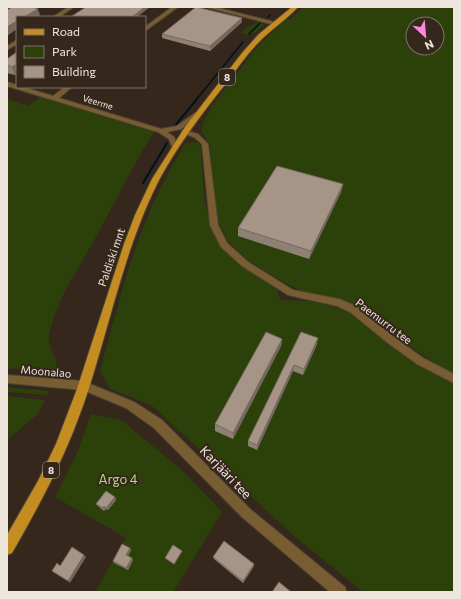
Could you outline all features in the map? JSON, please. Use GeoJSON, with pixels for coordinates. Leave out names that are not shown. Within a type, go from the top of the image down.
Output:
{"type":"FeatureCollection","features":[{"type":"Feature","properties":{"kind":"main road","name":"Paldiski mnt"},"geometry":{"type":"LineString","coordinates":[[7,548],[49,475],[71,422],[139,214],[175,147],[197,114],[256,41],[295,7]]}},
{"type":"Feature","properties":{"kind":"street"},"geometry":{"type":"LineString","coordinates":[[57,16],[70,7]]}},
{"type":"Feature","properties":{"kind":"street"},"geometry":{"type":"LineString","coordinates":[[162,16],[167,7]]}},
{"type":"Feature","properties":{"kind":"street"},"geometry":{"type":"LineString","coordinates":[[146,28],[176,7]]}},
{"type":"Feature","properties":{"kind":"street"},"geometry":{"type":"LineString","coordinates":[[209,7],[275,24]]}},
{"type":"Feature","properties":{"kind":"street"},"geometry":{"type":"LineString","coordinates":[[7,48],[16,43]]}},
{"type":"Feature","properties":{"kind":"street","name":"Veerme"},"geometry":{"type":"LineString","coordinates":[[20,88],[160,131],[172,138],[175,147]]}},
{"type":"Feature","properties":{"kind":"street"},"geometry":{"type":"LineString","coordinates":[[54,98],[68,88]]}},
{"type":"Feature","properties":{"kind":"street","name":"Veerme"},"geometry":{"type":"LineString","coordinates":[[160,131],[169,131],[179,128],[197,114]]}},
{"type":"Feature","properties":{"kind":"street","name":"Paemurru tee"},"geometry":{"type":"LineString","coordinates":[[184,132],[193,134],[200,138],[204,144],[214,225],[224,245],[240,260],[291,293],[339,303],[353,309],[420,361],[454,379]]}},
{"type":"Feature","properties":{"kind":"street","name":"Moonalao"},"geometry":{"type":"LineString","coordinates":[[7,379],[83,386]]}},
{"type":"Feature","properties":{"kind":"street","name":"Karjääri tee"},"geometry":{"type":"LineString","coordinates":[[83,386],[130,406],[158,424],[185,449],[246,513],[340,592]]}},
{"type":"Feature","properties":{"kind":"green space"},"geometry":{"type":"Polygon","coordinates":[[[304,7],[454,7],[454,373],[443,368],[396,338],[349,302],[330,296],[309,294],[285,283],[249,261],[228,242],[218,221],[211,176],[210,146],[202,132],[204,120],[212,106],[257,47],[286,19],[290,19],[304,7]]]}},
{"type":"Feature","properties":{"kind":"green space"},"geometry":{"type":"Polygon","coordinates":[[[260,21],[264,25],[256,32],[251,34],[240,33],[247,27],[260,21]]]}},
{"type":"Feature","properties":{"kind":"green space"},"geometry":{"type":"Polygon","coordinates":[[[40,97],[154,132],[61,300],[49,336],[49,344],[57,364],[57,368],[48,372],[7,368],[7,99],[28,106],[40,97]]]}},
{"type":"Feature","properties":{"kind":"green space"},"geometry":{"type":"Polygon","coordinates":[[[187,143],[198,143],[201,148],[204,197],[211,228],[218,243],[231,257],[246,269],[277,289],[280,300],[309,301],[335,307],[353,314],[411,360],[454,383],[454,592],[363,592],[294,536],[151,405],[110,389],[100,371],[132,258],[158,192],[183,147],[187,143]]]}},
{"type":"Feature","properties":{"kind":"green space"},"geometry":{"type":"Polygon","coordinates":[[[7,387],[49,391],[48,395],[7,392],[7,387]]]}},
{"type":"Feature","properties":{"kind":"green space"},"geometry":{"type":"Polygon","coordinates":[[[7,396],[45,400],[38,414],[7,440],[7,396]]]}},
{"type":"Feature","properties":{"kind":"green space","name":"Argo 4"},"geometry":{"type":"Polygon","coordinates":[[[91,414],[121,420],[183,471],[222,512],[173,592],[95,592],[126,538],[55,497],[77,453],[91,414]]]}},
{"type":"Feature","properties":{"kind":"building"},"geometry":{"type":"Polygon","coordinates":[[[12,7],[32,7],[38,9],[26,16],[16,16],[16,22],[7,27],[7,10],[12,7]]]}},
{"type":"Feature","properties":{"kind":"building"},"geometry":{"type":"Polygon","coordinates":[[[86,7],[145,7],[133,16],[72,16],[86,7]]]}},
{"type":"Feature","properties":{"kind":"building"},"geometry":{"type":"Polygon","coordinates":[[[196,7],[242,18],[210,46],[162,34],[196,7]]]}},
{"type":"Feature","properties":{"kind":"building"},"geometry":{"type":"Polygon","coordinates":[[[16,53],[16,65],[12,67],[7,65],[7,59],[16,53]]]}},
{"type":"Feature","properties":{"kind":"building"},"geometry":{"type":"Polygon","coordinates":[[[277,166],[343,184],[311,251],[238,228],[277,166]]]}},
{"type":"Feature","properties":{"kind":"building"},"geometry":{"type":"Polygon","coordinates":[[[266,332],[282,339],[233,433],[215,424],[266,332]]]}},
{"type":"Feature","properties":{"kind":"building"},"geometry":{"type":"Polygon","coordinates":[[[301,332],[318,338],[304,369],[294,365],[257,445],[248,441],[301,332]]]}},
{"type":"Feature","properties":{"kind":"building"},"geometry":{"type":"Polygon","coordinates":[[[106,491],[115,497],[106,508],[104,506],[103,508],[96,504],[106,491]]]}},
{"type":"Feature","properties":{"kind":"building"},"geometry":{"type":"Polygon","coordinates":[[[224,541],[254,564],[243,581],[213,557],[224,541]]]}},
{"type":"Feature","properties":{"kind":"building"},"geometry":{"type":"Polygon","coordinates":[[[122,544],[130,548],[126,555],[132,558],[126,568],[113,561],[122,544]]]}},
{"type":"Feature","properties":{"kind":"building"},"geometry":{"type":"Polygon","coordinates":[[[173,545],[182,551],[174,564],[165,558],[173,545]]]}},
{"type":"Feature","properties":{"kind":"building"},"geometry":{"type":"Polygon","coordinates":[[[72,547],[84,555],[68,581],[52,571],[57,563],[60,566],[72,547]]]}},
{"type":"Feature","properties":{"kind":"building"},"geometry":{"type":"Polygon","coordinates":[[[279,582],[291,592],[272,592],[279,582]]]}},
{"type":"Feature","properties":{"kind":"waterway"},"geometry":{"type":"LineString","coordinates":[[249,34],[260,23]]}},
{"type":"Feature","properties":{"kind":"waterway"},"geometry":{"type":"LineString","coordinates":[[196,100],[243,42]]}},
{"type":"Feature","properties":{"kind":"waterway"},"geometry":{"type":"LineString","coordinates":[[174,127],[197,99]]}},
{"type":"Feature","properties":{"kind":"waterway"},"geometry":{"type":"LineString","coordinates":[[143,183],[167,143]]}}]}
